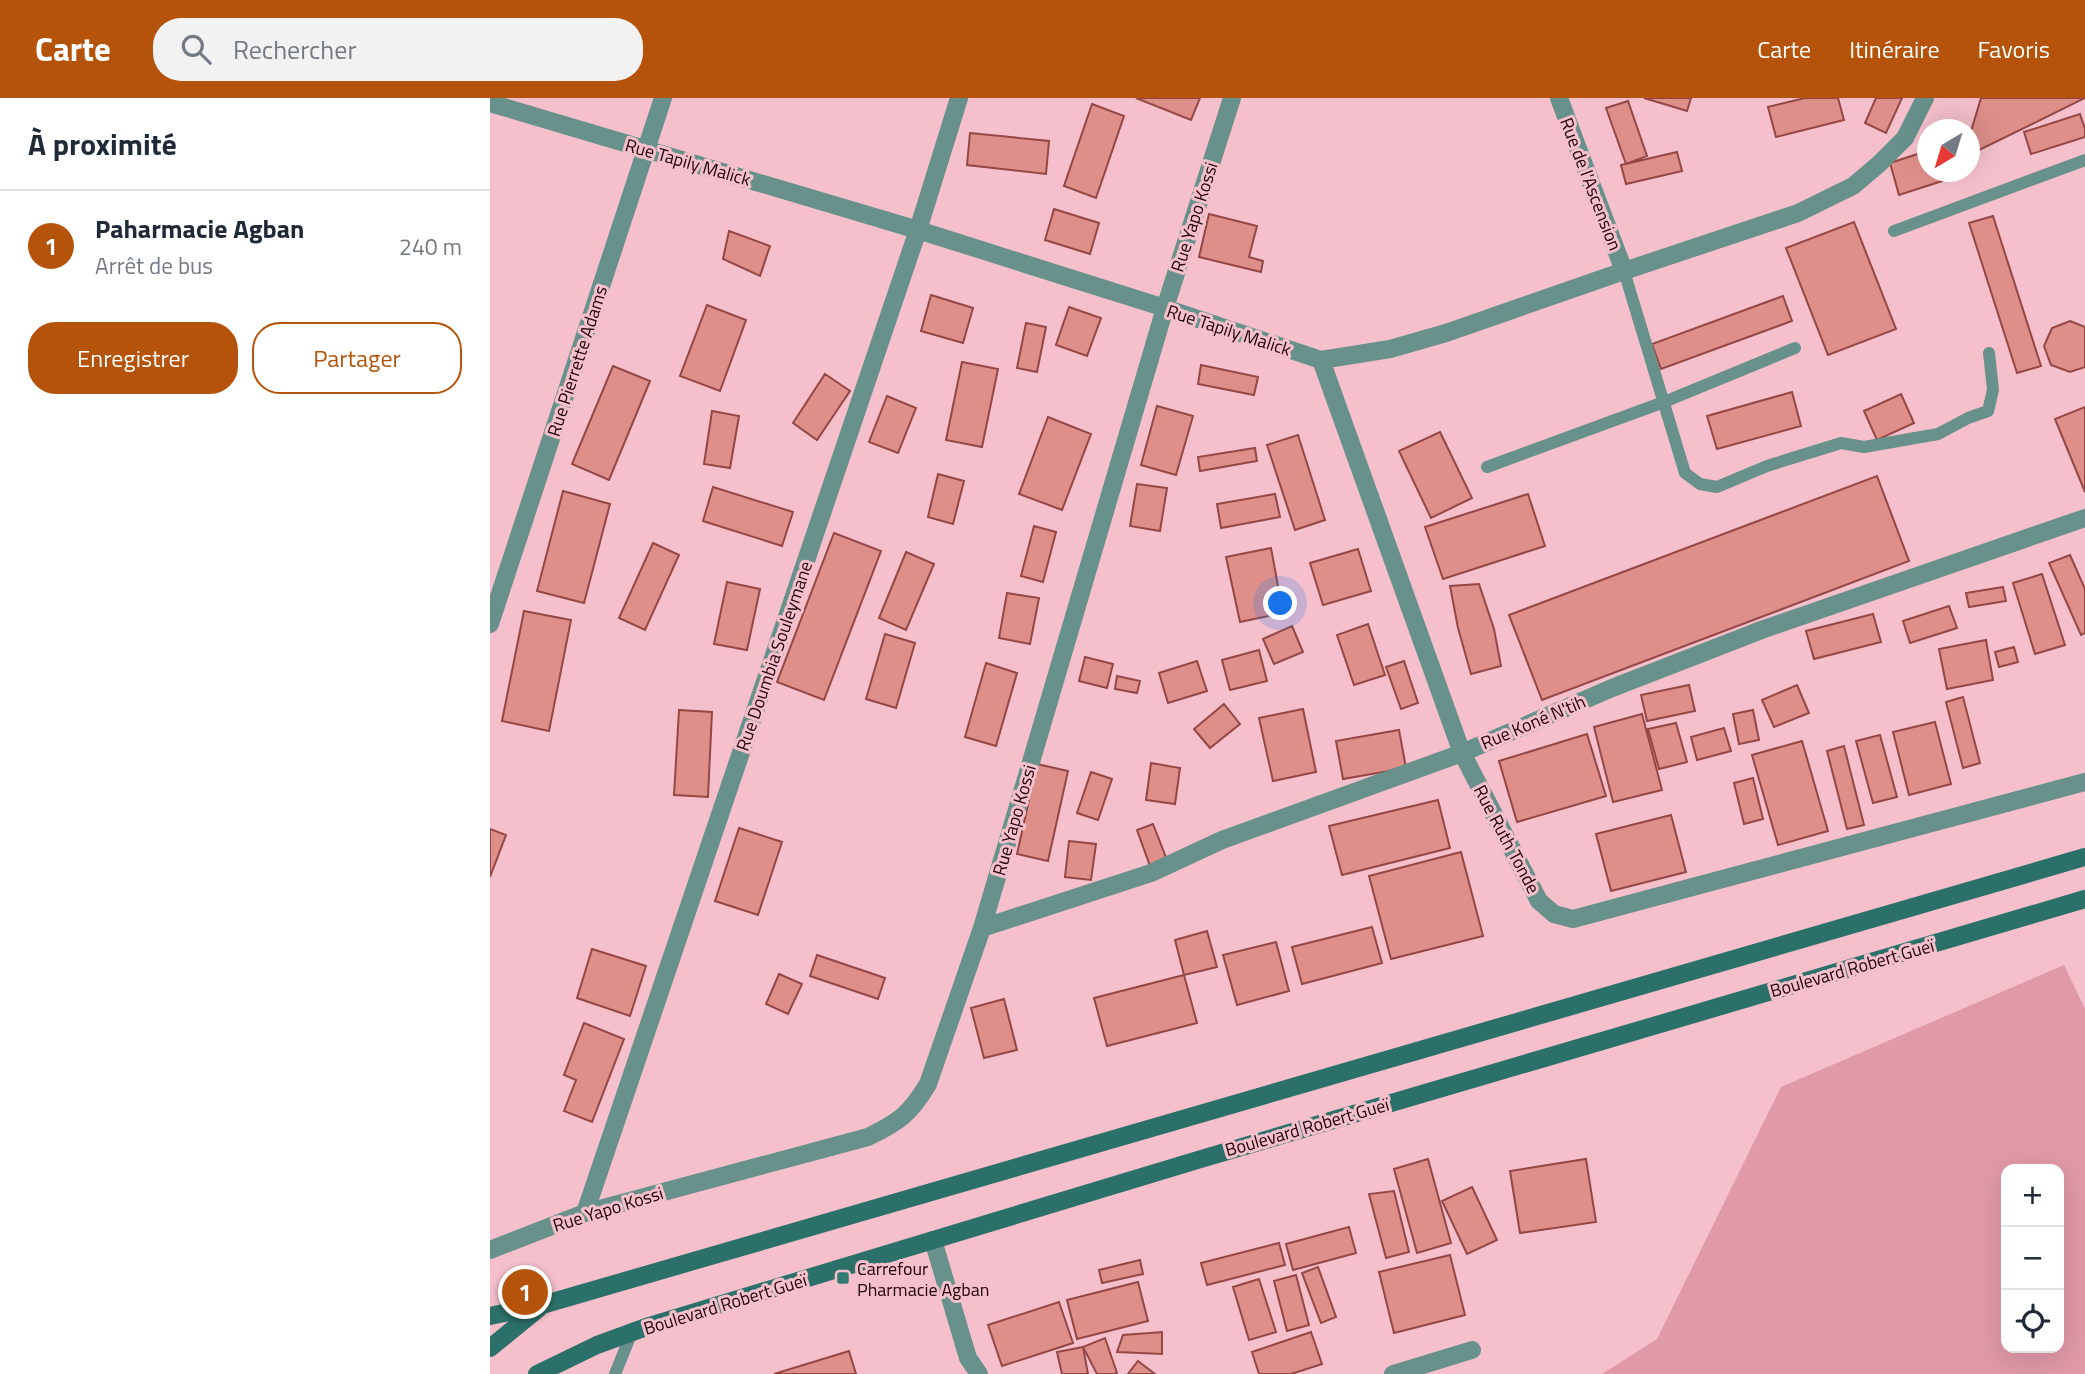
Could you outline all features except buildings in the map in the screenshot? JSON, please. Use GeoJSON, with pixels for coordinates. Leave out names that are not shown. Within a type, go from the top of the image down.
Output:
{"type":"FeatureCollection","features":[{"type":"Feature","properties":{"kind":"main road"},"geometry":{"type":"LineString","coordinates":[[490,1316],[542,1306],[2085,857]]}},
{"type":"Feature","properties":{"kind":"main road","name":"Boulevard Robert Gueï"},"geometry":{"type":"LineString","coordinates":[[537,1374],[597,1345],[632,1332],[1201,1158],[2085,899]]}},
{"type":"Feature","properties":{"kind":"main road"},"geometry":{"type":"LineString","coordinates":[[490,1348],[542,1306]]}},
{"type":"Feature","properties":{"kind":"street","name":"Rue Pierrette Adams"},"geometry":{"type":"LineString","coordinates":[[490,624],[663,98]]}},
{"type":"Feature","properties":{"kind":"street","name":"Rue Doumbia Souleymane"},"geometry":{"type":"LineString","coordinates":[[585,1213],[918,230],[959,98]]}},
{"type":"Feature","properties":{"kind":"street","name":"Rue Yapo Kossi"},"geometry":{"type":"LineString","coordinates":[[490,1250],[585,1213],[868,1137],[896,1123],[915,1106],[928,1084],[982,928],[1165,308],[1232,98]]}},
{"type":"Feature","properties":{"kind":"street","name":"Rue de l'Ascension"},"geometry":{"type":"LineString","coordinates":[[1559,98],[1624,271]]}},
{"type":"Feature","properties":{"kind":"street","name":"Rue Tapily Malick"},"geometry":{"type":"LineString","coordinates":[[490,103],[918,230],[1321,360],[1390,349],[1446,333],[1798,213],[1853,186],[1879,164],[1905,138],[1924,98]]}},
{"type":"Feature","properties":{"kind":"street","name":"Rue Ruth Tonde"},"geometry":{"type":"LineString","coordinates":[[1321,360],[1462,753],[1539,901],[1554,914],[1573,919],[2085,782]]}},
{"type":"Feature","properties":{"kind":"street","name":"Rue Koné N'tih"},"geometry":{"type":"LineString","coordinates":[[982,928],[1151,873],[1222,840],[1462,753],[1612,688],[1764,629],[2083,524]]}},
{"type":"Feature","properties":{"kind":"street"},"geometry":{"type":"LineString","coordinates":[[933,1240],[968,1358],[979,1374]]}},
{"type":"Feature","properties":{"kind":"street"},"geometry":{"type":"LineString","coordinates":[[1393,1374],[1472,1350]]}},
{"type":"Feature","properties":{"kind":"lane"},"geometry":{"type":"LineString","coordinates":[[1894,231],[2085,160]]}},
{"type":"Feature","properties":{"kind":"lane"},"geometry":{"type":"LineString","coordinates":[[1624,271],[1685,473],[1700,484],[1717,487],[1767,466],[1841,443],[1864,447],[1938,434],[1988,411],[1993,390],[1989,353]]}},
{"type":"Feature","properties":{"kind":"lane"},"geometry":{"type":"LineString","coordinates":[[1487,467],[1664,402],[1795,348]]}},
{"type":"Feature","properties":{"kind":"lane"},"geometry":{"type":"LineString","coordinates":[[615,1374],[632,1332]]}},
{"type":"Feature","properties":{"kind":"shaded area"},"geometry":{"type":"Polygon","coordinates":[[[2064,965],[2085,1009],[2085,1374],[1602,1374],[1657,1339],[1781,1087],[2064,965]]]}},
{"type":"Feature","properties":{"kind":"place","name":"Carrefour Pharmacie Agban"},"geometry":{"type":"Point","coordinates":[843,1278]}},
{"type":"Feature","properties":{"kind":"place","name":"Paharmacie Agban"},"geometry":{"type":"Point","coordinates":[525,1292]}}]}
